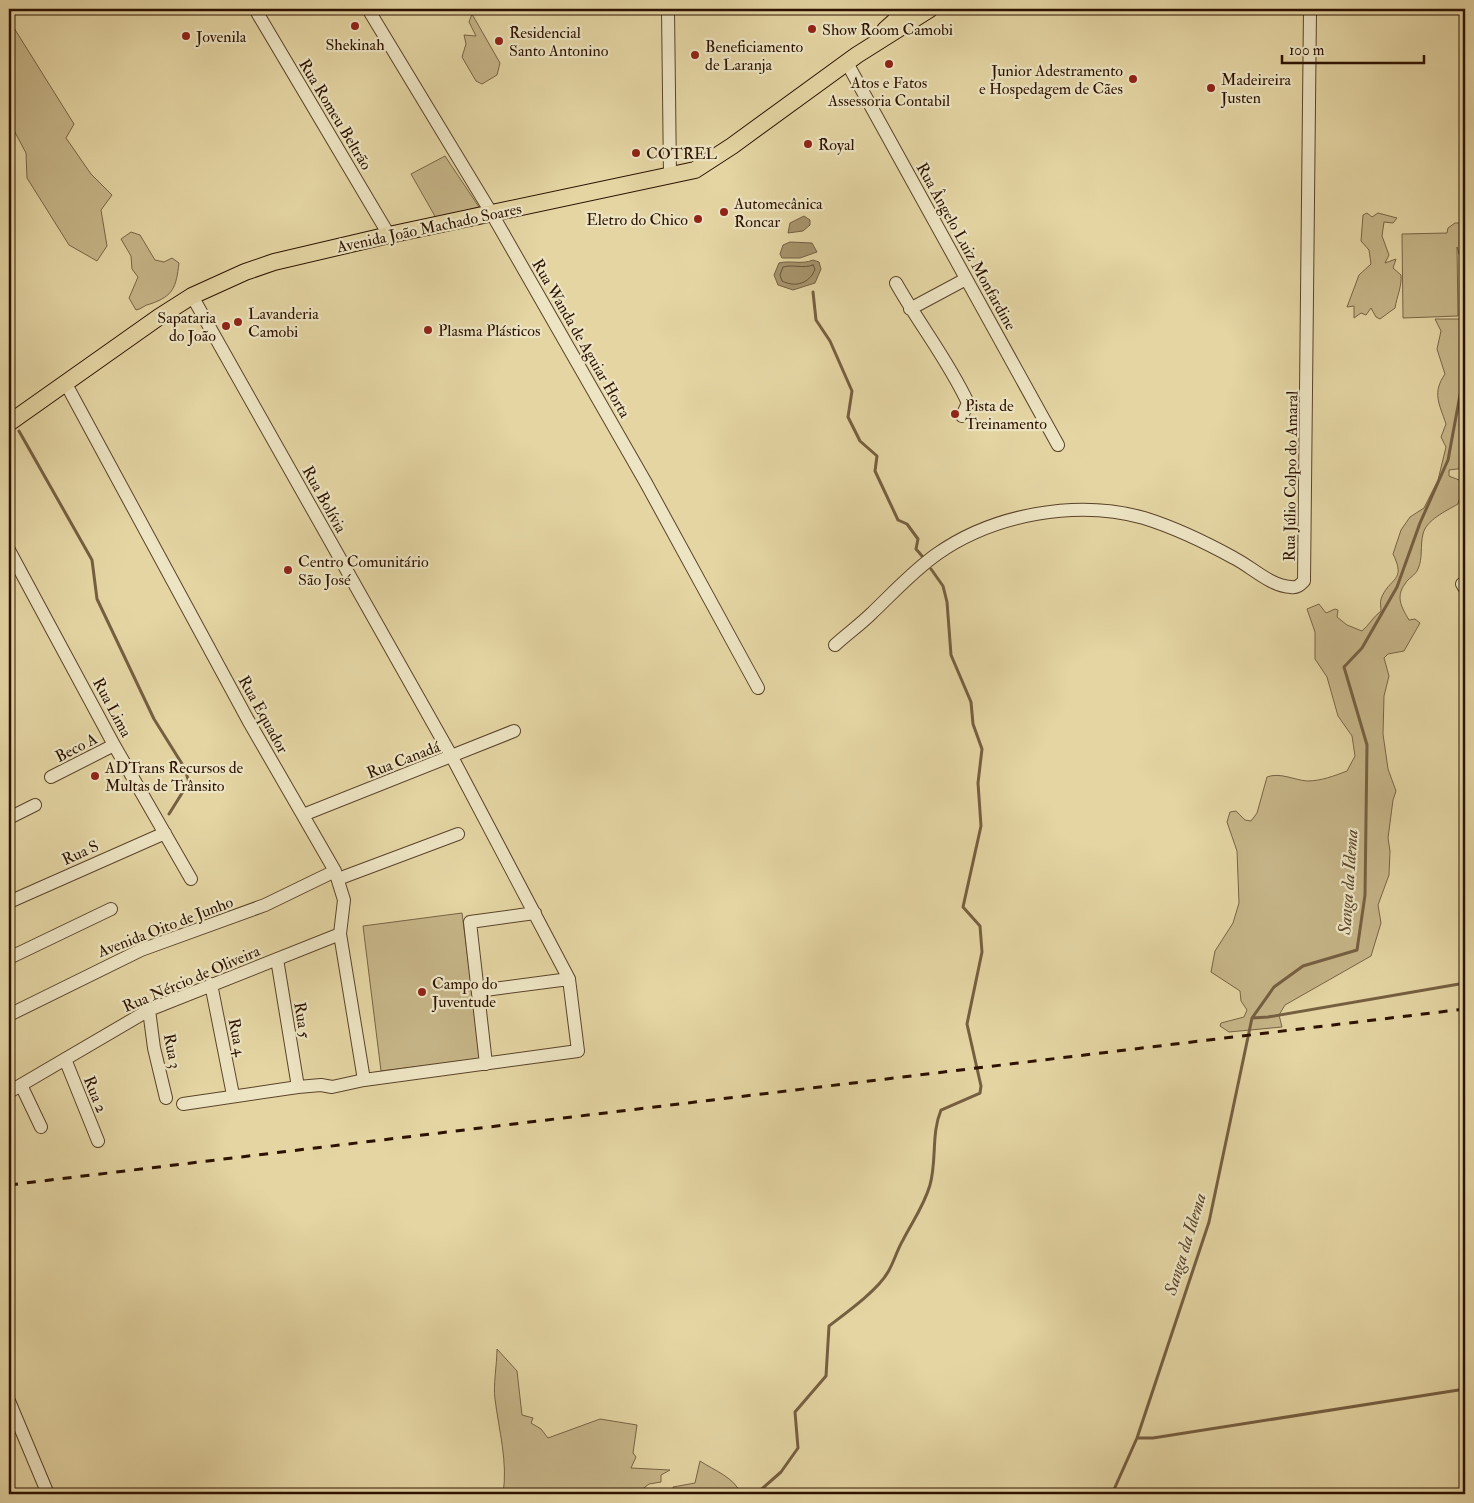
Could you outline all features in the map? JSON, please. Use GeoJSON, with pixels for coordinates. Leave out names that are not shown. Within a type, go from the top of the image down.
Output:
{"type":"FeatureCollection","features":[{"type":"Feature","properties":{"kind":"main road","name":"Avenida João Machado Soares"},"geometry":{"type":"LineString","coordinates":[[852,59],[895,21],[901,9]]}},
{"type":"Feature","properties":{"kind":"main road","name":"Avenida João Machado Soares"},"geometry":{"type":"LineString","coordinates":[[9,423],[159,317],[192,296],[245,272],[274,262],[388,235],[695,170],[707,164],[852,59],[930,9]]}},
{"type":"Feature","properties":{"kind":"street","name":"Rua Romeu Beltrão"},"geometry":{"type":"LineString","coordinates":[[255,9],[388,235]]}},
{"type":"Feature","properties":{"kind":"street","name":"Rua Wanda de Aguiar Horta"},"geometry":{"type":"LineString","coordinates":[[368,9],[492,214],[646,482],[758,688]]}},
{"type":"Feature","properties":{"kind":"street"},"geometry":{"type":"LineString","coordinates":[[668,9],[670,176]]}},
{"type":"Feature","properties":{"kind":"street","name":"Rua Júlio Colpo do Amaral"},"geometry":{"type":"LineString","coordinates":[[835,645],[938,553],[982,530],[1014,519],[1086,510],[1117,512],[1176,529],[1237,559],[1277,584],[1291,587],[1299,586],[1304,581],[1310,9]]}},
{"type":"Feature","properties":{"kind":"street","name":"Rua Ângelo Luiz Monfardine"},"geometry":{"type":"LineString","coordinates":[[852,59],[966,279],[1058,445]]}},
{"type":"Feature","properties":{"kind":"street"},"geometry":{"type":"LineString","coordinates":[[910,309],[966,279]]}},
{"type":"Feature","properties":{"kind":"street"},"geometry":{"type":"LineString","coordinates":[[896,283],[910,309],[956,378],[968,403],[962,416]]}},
{"type":"Feature","properties":{"kind":"street","name":"Rua Bolívia"},"geometry":{"type":"LineString","coordinates":[[192,296],[452,758],[569,979],[578,1051],[486,1064]]}},
{"type":"Feature","properties":{"kind":"street","name":"Rua Equador"},"geometry":{"type":"LineString","coordinates":[[66,384],[248,720],[337,875],[344,900],[340,934],[364,1080]]}},
{"type":"Feature","properties":{"kind":"street","name":"Rua Lima"},"geometry":{"type":"LineString","coordinates":[[9,550],[114,745],[191,879]]}},
{"type":"Feature","properties":{"kind":"street","name":"Rua Canadá"},"geometry":{"type":"LineString","coordinates":[[303,815],[514,732]]}},
{"type":"Feature","properties":{"kind":"street","name":"Beco A"},"geometry":{"type":"LineString","coordinates":[[51,777],[114,745]]}},
{"type":"Feature","properties":{"kind":"street"},"geometry":{"type":"LineString","coordinates":[[9,818],[35,805]]}},
{"type":"Feature","properties":{"kind":"street","name":"Rua S"},"geometry":{"type":"LineString","coordinates":[[9,902],[165,833]]}},
{"type":"Feature","properties":{"kind":"street","name":"Avenida Oito de Junho"},"geometry":{"type":"LineString","coordinates":[[9,1014],[141,950],[266,905],[337,875],[458,834]]}},
{"type":"Feature","properties":{"kind":"street"},"geometry":{"type":"LineString","coordinates":[[9,958],[111,909]]}},
{"type":"Feature","properties":{"kind":"street"},"geometry":{"type":"LineString","coordinates":[[183,1104],[233,1095],[298,1087],[321,1085],[332,1087],[364,1080],[486,1064],[470,922],[535,912]]}},
{"type":"Feature","properties":{"kind":"street","name":"Rua Nércio de Oliveira"},"geometry":{"type":"LineString","coordinates":[[9,1092],[149,1010],[340,934]]}},
{"type":"Feature","properties":{"kind":"street","name":"Rua 5"},"geometry":{"type":"LineString","coordinates":[[277,959],[298,1087]]}},
{"type":"Feature","properties":{"kind":"street"},"geometry":{"type":"LineString","coordinates":[[478,991],[569,979]]}},
{"type":"Feature","properties":{"kind":"street","name":"Rua 4"},"geometry":{"type":"LineString","coordinates":[[211,984],[233,1095]]}},
{"type":"Feature","properties":{"kind":"street","name":"Rua 3"},"geometry":{"type":"LineString","coordinates":[[149,1010],[154,1048],[166,1098]]}},
{"type":"Feature","properties":{"kind":"street","name":"Rua 2"},"geometry":{"type":"LineString","coordinates":[[64,1059],[98,1141]]}},
{"type":"Feature","properties":{"kind":"street"},"geometry":{"type":"LineString","coordinates":[[22,1085],[41,1127]]}},
{"type":"Feature","properties":{"kind":"street"},"geometry":{"type":"LineString","coordinates":[[9,1401],[48,1494]]}},
{"type":"Feature","properties":{"kind":"shaded area"},"geometry":{"type":"Polygon","coordinates":[[[472,14],[500,63],[497,75],[482,84],[476,81],[462,57],[466,44],[464,35],[476,36],[469,22],[472,14]]]}},
{"type":"Feature","properties":{"kind":"shaded area"},"geometry":{"type":"Polygon","coordinates":[[[9,20],[74,124],[66,138],[91,174],[112,195],[101,210],[107,246],[97,261],[69,245],[27,178],[26,153],[9,121],[9,20]]]}},
{"type":"Feature","properties":{"kind":"shaded area"},"geometry":{"type":"Polygon","coordinates":[[[445,156],[479,207],[436,218],[411,174],[445,156]]]}},
{"type":"Feature","properties":{"kind":"shaded area"},"geometry":{"type":"Polygon","coordinates":[[[1367,213],[1372,217],[1378,213],[1397,218],[1393,223],[1384,222],[1382,236],[1389,255],[1385,263],[1396,259],[1393,268],[1401,275],[1401,283],[1395,308],[1380,319],[1376,317],[1371,308],[1366,315],[1361,313],[1354,318],[1354,306],[1347,307],[1359,275],[1371,264],[1369,250],[1361,241],[1363,215],[1367,213]]]}},
{"type":"Feature","properties":{"kind":"shaded area"},"geometry":{"type":"Polygon","coordinates":[[[1455,223],[1465,223],[1465,468],[1449,470],[1449,476],[1464,482],[1458,504],[1437,516],[1425,529],[1418,569],[1406,582],[1400,593],[1402,607],[1409,620],[1415,619],[1420,623],[1404,651],[1388,654],[1384,658],[1389,676],[1384,696],[1383,734],[1388,769],[1396,791],[1388,838],[1390,851],[1389,875],[1378,905],[1381,923],[1371,956],[1285,1005],[1279,1015],[1282,1027],[1229,1032],[1220,1026],[1221,1023],[1244,1017],[1247,1010],[1241,1001],[1240,991],[1211,972],[1215,951],[1233,923],[1239,903],[1237,851],[1227,822],[1230,812],[1236,811],[1245,820],[1251,821],[1257,813],[1267,777],[1282,776],[1307,781],[1322,779],[1347,771],[1355,756],[1352,736],[1338,716],[1327,677],[1315,659],[1315,632],[1307,609],[1319,604],[1326,613],[1335,609],[1338,610],[1337,617],[1347,625],[1362,631],[1381,611],[1381,599],[1384,592],[1397,575],[1397,563],[1393,554],[1401,530],[1410,517],[1424,508],[1438,480],[1446,447],[1441,437],[1446,424],[1438,398],[1439,387],[1445,374],[1437,349],[1441,331],[1435,319],[1461,319],[1463,267],[1457,247],[1458,316],[1403,318],[1402,234],[1447,233],[1448,228],[1455,223]]]}},
{"type":"Feature","properties":{"kind":"shaded area"},"geometry":{"type":"Polygon","coordinates":[[[131,232],[140,235],[155,260],[164,262],[172,258],[179,263],[177,278],[169,294],[136,310],[129,298],[138,277],[132,269],[131,256],[121,239],[131,232]]]}},
{"type":"Feature","properties":{"kind":"shaded area","name":"Campo do Juventude"},"geometry":{"type":"Polygon","coordinates":[[[462,913],[481,1059],[381,1071],[363,926],[462,913]]]}},
{"type":"Feature","properties":{"kind":"shaded area"},"geometry":{"type":"Polygon","coordinates":[[[497,1349],[517,1371],[522,1415],[533,1418],[531,1423],[541,1429],[548,1438],[600,1419],[637,1425],[633,1453],[636,1457],[631,1468],[670,1470],[661,1475],[661,1482],[649,1484],[640,1491],[628,1494],[503,1494],[504,1458],[495,1394],[497,1349]]]}},
{"type":"Feature","properties":{"kind":"shaded area"},"geometry":{"type":"Polygon","coordinates":[[[700,1461],[734,1483],[741,1494],[674,1494],[673,1487],[695,1483],[700,1461]]]}},
{"type":"Feature","properties":{"kind":"water"},"geometry":{"type":"Polygon","coordinates":[[[804,216],[810,220],[810,225],[803,231],[788,233],[790,223],[804,216]]]}},
{"type":"Feature","properties":{"kind":"water"},"geometry":{"type":"Polygon","coordinates":[[[790,242],[812,243],[817,252],[800,258],[782,258],[780,254],[783,245],[790,242]]]}},
{"type":"Feature","properties":{"kind":"water"},"geometry":{"type":"Polygon","coordinates":[[[813,260],[819,262],[821,269],[815,283],[793,290],[778,285],[774,275],[779,263],[813,260]]]}},
{"type":"Feature","properties":{"kind":"waterway"},"geometry":{"type":"LineString","coordinates":[[813,292],[816,320],[830,341],[852,391],[848,417],[860,441],[877,456],[875,471],[898,520],[907,524],[918,539],[916,549],[922,556]]}},
{"type":"Feature","properties":{"kind":"waterway","name":"Sanga da Idema"},"geometry":{"type":"LineString","coordinates":[[1112,1494],[1137,1438],[1209,1222],[1252,1018],[1274,987],[1303,966],[1357,950],[1365,895],[1367,745],[1344,667],[1362,648],[1397,587],[1420,523],[1448,460],[1465,368]]}},
{"type":"Feature","properties":{"kind":"waterway"},"geometry":{"type":"LineString","coordinates":[[19,431],[92,560],[97,599],[154,719],[184,767],[189,782],[169,814]]}},
{"type":"Feature","properties":{"kind":"waterway"},"geometry":{"type":"LineString","coordinates":[[756,1494],[781,1472],[798,1448],[795,1412],[826,1376],[829,1326],[861,1301],[883,1279],[921,1207],[932,1176],[936,1128],[941,1110],[980,1093],[981,1086],[967,1024],[982,952],[980,926],[963,907],[981,826],[978,783],[982,749],[973,724],[971,702],[951,655],[947,602],[943,586],[931,569]]}},
{"type":"Feature","properties":{"kind":"waterway"},"geometry":{"type":"LineString","coordinates":[[1252,1018],[1268,1017],[1465,983]]}},
{"type":"Feature","properties":{"kind":"waterway"},"geometry":{"type":"LineString","coordinates":[[1137,1438],[1153,1438],[1465,1389]]}},
{"type":"Feature","properties":{"kind":"railway"},"geometry":{"type":"LineString","coordinates":[[9,1185],[1465,1009]]}},
{"type":"Feature","properties":{"kind":"place","name":"Shekinah"},"geometry":{"type":"Point","coordinates":[355,26]}},
{"type":"Feature","properties":{"kind":"place","name":"Show Room Camobi"},"geometry":{"type":"Point","coordinates":[812,29]}},
{"type":"Feature","properties":{"kind":"place","name":"Jovenila"},"geometry":{"type":"Point","coordinates":[186,36]}},
{"type":"Feature","properties":{"kind":"place","name":"Residencial Santo Antonino"},"geometry":{"type":"Point","coordinates":[499,41]}},
{"type":"Feature","properties":{"kind":"place","name":"Beneficiamento de Laranja"},"geometry":{"type":"Point","coordinates":[695,55]}},
{"type":"Feature","properties":{"kind":"place","name":"Atos e Fatos Assessoria Contabil"},"geometry":{"type":"Point","coordinates":[889,64]}},
{"type":"Feature","properties":{"kind":"place","name":"Junior Adestramento e Hospedagem de Cães"},"geometry":{"type":"Point","coordinates":[1133,79]}},
{"type":"Feature","properties":{"kind":"place","name":"Madeireira Justen"},"geometry":{"type":"Point","coordinates":[1211,88]}},
{"type":"Feature","properties":{"kind":"place","name":"Royal"},"geometry":{"type":"Point","coordinates":[808,144]}},
{"type":"Feature","properties":{"kind":"place","name":"COTREL"},"geometry":{"type":"Point","coordinates":[636,153]}},
{"type":"Feature","properties":{"kind":"place","name":"Automecânica Roncar"},"geometry":{"type":"Point","coordinates":[724,212]}},
{"type":"Feature","properties":{"kind":"place","name":"Eletro do Chico"},"geometry":{"type":"Point","coordinates":[698,219]}},
{"type":"Feature","properties":{"kind":"place","name":"Lavanderia Camobi"},"geometry":{"type":"Point","coordinates":[238,322]}},
{"type":"Feature","properties":{"kind":"place","name":"Sapataria do João"},"geometry":{"type":"Point","coordinates":[226,326]}},
{"type":"Feature","properties":{"kind":"place","name":"Plasma Plásticos"},"geometry":{"type":"Point","coordinates":[428,330]}},
{"type":"Feature","properties":{"kind":"place","name":"Pista de Treinamento"},"geometry":{"type":"Point","coordinates":[955,414]}},
{"type":"Feature","properties":{"kind":"place","name":"Centro Comunitário São José"},"geometry":{"type":"Point","coordinates":[288,570]}},
{"type":"Feature","properties":{"kind":"place","name":"ADTrans Recursos de Multas de Trânsito"},"geometry":{"type":"Point","coordinates":[95,776]}},
{"type":"Feature","properties":{"kind":"place","name":"Campo do Juventude"},"geometry":{"type":"Point","coordinates":[422,992]}}]}
